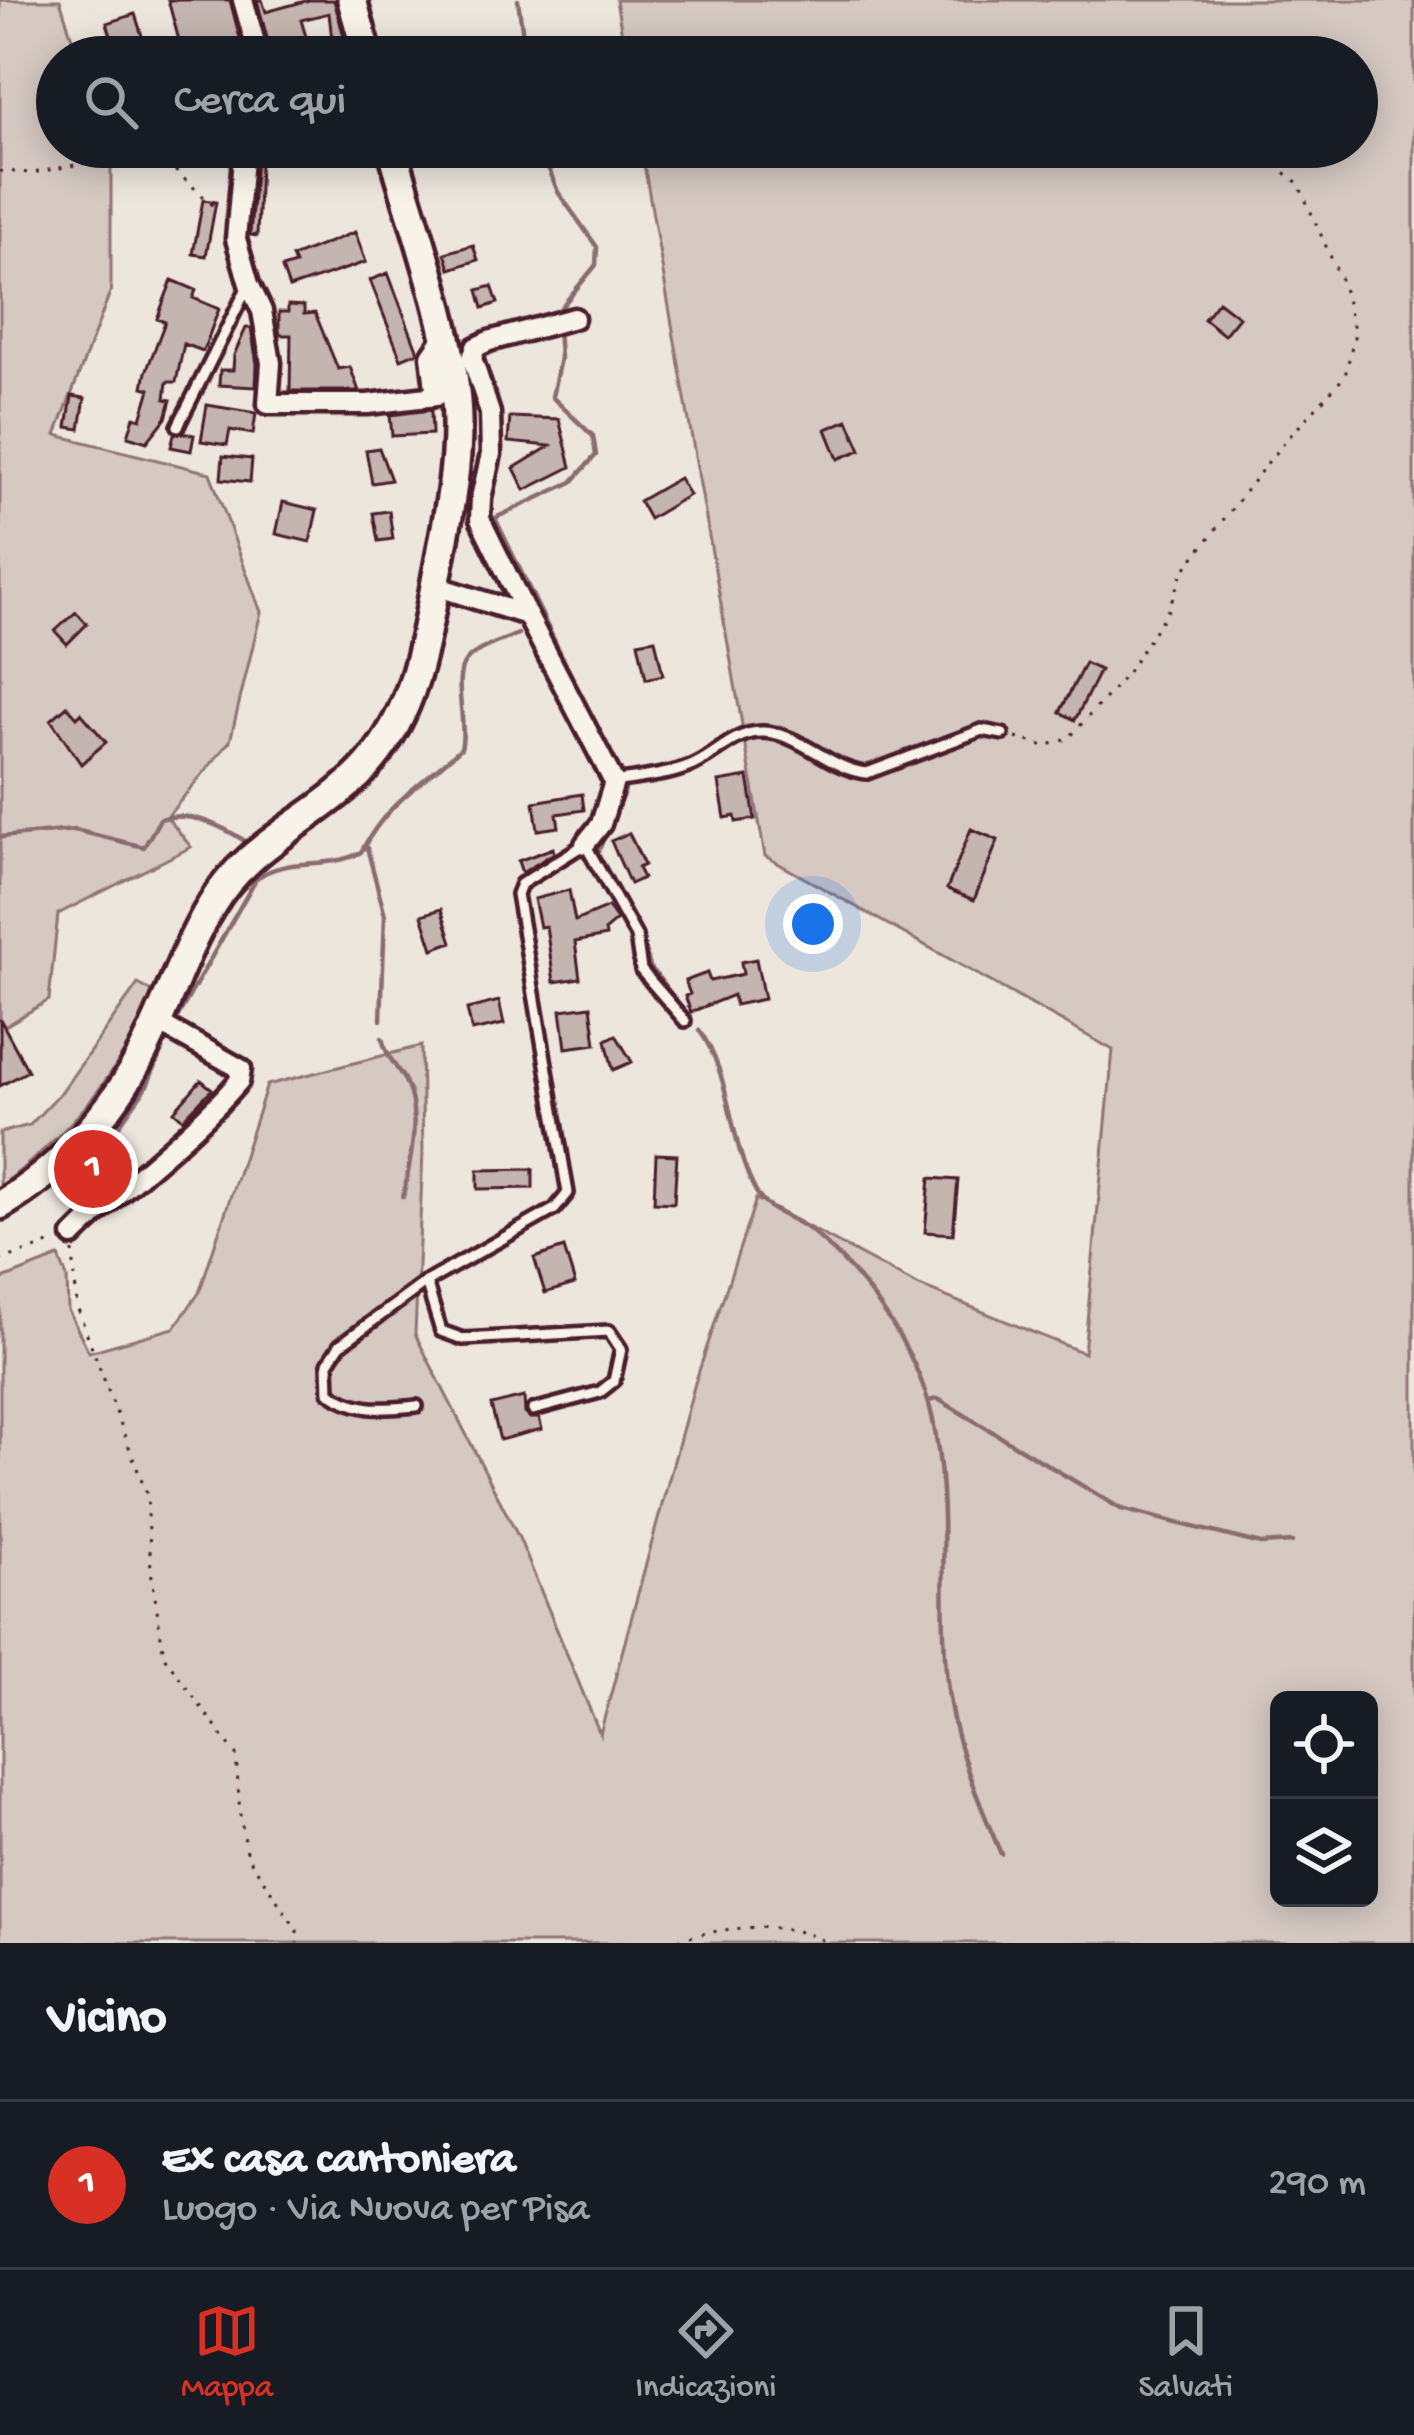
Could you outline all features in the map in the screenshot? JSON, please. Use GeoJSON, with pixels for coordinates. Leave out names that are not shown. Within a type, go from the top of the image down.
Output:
{"type":"FeatureCollection","features":[{"type":"Feature","properties":{"kind":"main road"},"geometry":{"type":"LineString","coordinates":[[352,0],[362,36]]}},
{"type":"Feature","properties":{"kind":"main road"},"geometry":{"type":"LineString","coordinates":[[0,1204],[44,1174],[123,1088],[200,925],[225,884],[260,849],[356,776],[386,742],[411,692],[435,586],[457,445],[456,396],[398,168]]}},
{"type":"Feature","properties":{"kind":"street"},"geometry":{"type":"LineString","coordinates":[[243,0],[253,36]]}},
{"type":"Feature","properties":{"kind":"street"},"geometry":{"type":"LineString","coordinates":[[242,168],[239,256],[262,310],[271,363],[268,404],[368,404],[436,395],[431,356],[444,337]]}},
{"type":"Feature","properties":{"kind":"street"},"geometry":{"type":"LineString","coordinates":[[574,318],[488,341],[476,347],[472,358],[490,413],[491,454],[480,519],[614,782],[601,824],[585,844]]}},
{"type":"Feature","properties":{"kind":"street"},"geometry":{"type":"LineString","coordinates":[[435,586],[527,615]]}},
{"type":"Feature","properties":{"kind":"street"},"geometry":{"type":"LineString","coordinates":[[73,1236],[104,1204],[166,1156],[238,1082],[242,1069],[158,1022]]}},
{"type":"Feature","properties":{"kind":"lane"},"geometry":{"type":"LineString","coordinates":[[178,426],[249,284]]}},
{"type":"Feature","properties":{"kind":"lane"},"geometry":{"type":"LineString","coordinates":[[614,782],[689,767],[735,739],[763,732],[785,738],[848,771],[867,773],[982,730],[1003,734]]}},
{"type":"Feature","properties":{"kind":"lane"},"geometry":{"type":"LineString","coordinates":[[417,1406],[368,1410],[346,1404],[329,1392],[328,1363],[340,1345],[426,1282],[555,1209],[568,1193],[517,894],[521,884],[585,844],[637,936],[641,970],[686,1021]]}},
{"type":"Feature","properties":{"kind":"lane"},"geometry":{"type":"LineString","coordinates":[[426,1282],[441,1331],[463,1340],[609,1331],[621,1349],[614,1381],[600,1391],[533,1410]]}},
{"type":"Feature","properties":{"kind":"path"},"geometry":{"type":"LineString","coordinates":[[0,171],[55,168]]}},
{"type":"Feature","properties":{"kind":"path"},"geometry":{"type":"LineString","coordinates":[[167,168],[237,222]]}},
{"type":"Feature","properties":{"kind":"path"},"geometry":{"type":"LineString","coordinates":[[1003,734],[1045,746],[1068,739],[1126,675],[1168,610],[1182,573],[1279,448],[1345,376],[1355,333],[1341,280],[1298,183],[1279,168]]}},
{"type":"Feature","properties":{"kind":"path"},"geometry":{"type":"LineString","coordinates":[[0,1260],[73,1236],[76,1306],[147,1495],[151,1570],[164,1656],[236,1756],[248,1856],[297,1930],[297,1943]]}},
{"type":"Feature","properties":{"kind":"path"},"geometry":{"type":"LineString","coordinates":[[667,1943],[771,1926],[812,1934],[828,1943]]}},
{"type":"Feature","properties":{"kind":"shaded area"},"geometry":{"type":"Polygon","coordinates":[[[0,0],[60,0],[71,36],[36,36],[36,168],[111,168],[111,290],[56,435],[210,473],[261,612],[230,741],[167,817],[191,847],[58,914],[49,1000],[0,1029],[0,0]]]}},
{"type":"Feature","properties":{"kind":"shaded area"},"geometry":{"type":"Polygon","coordinates":[[[616,0],[1414,0],[1414,1943],[0,1943],[0,1280],[59,1257],[67,1277],[68,1310],[89,1352],[174,1328],[199,1293],[267,1085],[421,1046],[423,1152],[415,1334],[519,1538],[600,1734],[695,1383],[756,1199],[917,1285],[1084,1353],[1113,1050],[765,856],[645,168],[1378,168],[1378,36],[622,36],[616,0]]]}},
{"type":"Feature","properties":{"kind":"shaded area"},"geometry":{"type":"Polygon","coordinates":[[[138,984],[155,993],[108,1077],[50,1144],[0,1187],[0,1133],[30,1125],[62,1091],[138,984]]]}},
{"type":"Feature","properties":{"kind":"building"},"geometry":{"type":"Polygon","coordinates":[[[168,0],[230,0],[239,36],[178,36],[168,0]]]}},
{"type":"Feature","properties":{"kind":"building"},"geometry":{"type":"Polygon","coordinates":[[[257,0],[262,0],[266,12],[309,0],[334,0],[344,36],[332,36],[329,13],[301,20],[306,36],[266,36],[257,0]]]}},
{"type":"Feature","properties":{"kind":"building"},"geometry":{"type":"Polygon","coordinates":[[[135,14],[142,36],[111,36],[107,23],[135,14]]]}},
{"type":"Feature","properties":{"kind":"building"},"geometry":{"type":"Polygon","coordinates":[[[255,168],[260,168],[257,236],[250,235],[255,168]]]}},
{"type":"Feature","properties":{"kind":"building"},"geometry":{"type":"Polygon","coordinates":[[[203,200],[216,202],[206,256],[193,254],[203,200]]]}},
{"type":"Feature","properties":{"kind":"building"},"geometry":{"type":"Polygon","coordinates":[[[355,232],[366,262],[289,288],[282,268],[295,264],[292,257],[355,232]]]}},
{"type":"Feature","properties":{"kind":"building"},"geometry":{"type":"Polygon","coordinates":[[[473,245],[478,260],[450,269],[445,253],[473,245]]]}},
{"type":"Feature","properties":{"kind":"building"},"geometry":{"type":"Polygon","coordinates":[[[388,273],[418,352],[401,359],[370,280],[388,273]]]}},
{"type":"Feature","properties":{"kind":"building"},"geometry":{"type":"Polygon","coordinates":[[[172,280],[196,290],[193,298],[219,309],[203,351],[184,344],[176,382],[167,382],[165,399],[171,400],[166,418],[147,442],[128,436],[134,417],[141,419],[150,389],[143,387],[146,372],[165,322],[157,319],[172,280]]]}},
{"type":"Feature","properties":{"kind":"building"},"geometry":{"type":"Polygon","coordinates":[[[492,286],[498,303],[483,308],[478,290],[492,286]]]}},
{"type":"Feature","properties":{"kind":"building"},"geometry":{"type":"Polygon","coordinates":[[[1218,301],[1239,317],[1224,335],[1204,319],[1218,301]]]}},
{"type":"Feature","properties":{"kind":"building"},"geometry":{"type":"Polygon","coordinates":[[[288,305],[304,306],[304,314],[315,313],[338,369],[350,367],[359,391],[290,391],[291,335],[280,335],[279,330],[279,312],[288,312],[288,305]]]}},
{"type":"Feature","properties":{"kind":"building"},"geometry":{"type":"Polygon","coordinates":[[[246,328],[251,328],[256,387],[219,385],[220,370],[233,370],[246,328]]]}},
{"type":"Feature","properties":{"kind":"building"},"geometry":{"type":"Polygon","coordinates":[[[72,396],[85,398],[80,429],[67,427],[72,396]]]}},
{"type":"Feature","properties":{"kind":"building"},"geometry":{"type":"Polygon","coordinates":[[[207,405],[256,413],[253,434],[230,430],[227,445],[201,441],[207,405]]]}},
{"type":"Feature","properties":{"kind":"building"},"geometry":{"type":"Polygon","coordinates":[[[431,410],[432,434],[392,436],[390,415],[431,410]]]}},
{"type":"Feature","properties":{"kind":"building"},"geometry":{"type":"Polygon","coordinates":[[[510,417],[559,419],[571,467],[525,490],[514,468],[550,446],[508,442],[510,417]]]}},
{"type":"Feature","properties":{"kind":"building"},"geometry":{"type":"Polygon","coordinates":[[[848,420],[861,450],[838,459],[826,429],[848,420]]]}},
{"type":"Feature","properties":{"kind":"building"},"geometry":{"type":"Polygon","coordinates":[[[174,434],[194,435],[191,451],[171,447],[174,434]]]}},
{"type":"Feature","properties":{"kind":"building"},"geometry":{"type":"Polygon","coordinates":[[[379,448],[391,480],[372,483],[366,450],[379,448]]]}},
{"type":"Feature","properties":{"kind":"building"},"geometry":{"type":"Polygon","coordinates":[[[223,456],[252,459],[250,482],[221,479],[223,456]]]}},
{"type":"Feature","properties":{"kind":"building"},"geometry":{"type":"Polygon","coordinates":[[[679,478],[689,495],[649,519],[639,501],[679,478]]]}},
{"type":"Feature","properties":{"kind":"building"},"geometry":{"type":"Polygon","coordinates":[[[283,502],[317,510],[310,542],[276,534],[283,502]]]}},
{"type":"Feature","properties":{"kind":"building"},"geometry":{"type":"Polygon","coordinates":[[[389,511],[393,539],[378,541],[373,513],[389,511]]]}},
{"type":"Feature","properties":{"kind":"building"},"geometry":{"type":"Polygon","coordinates":[[[76,612],[87,624],[67,644],[55,631],[76,612]]]}},
{"type":"Feature","properties":{"kind":"building"},"geometry":{"type":"Polygon","coordinates":[[[655,639],[663,675],[646,679],[638,642],[655,639]]]}},
{"type":"Feature","properties":{"kind":"building"},"geometry":{"type":"Polygon","coordinates":[[[1085,663],[1100,670],[1075,720],[1060,712],[1085,663]]]}},
{"type":"Feature","properties":{"kind":"building"},"geometry":{"type":"Polygon","coordinates":[[[67,706],[77,717],[81,713],[106,742],[81,764],[51,720],[67,706]]]}},
{"type":"Feature","properties":{"kind":"building"},"geometry":{"type":"Polygon","coordinates":[[[748,777],[755,819],[736,822],[735,816],[725,818],[719,782],[748,777]]]}},
{"type":"Feature","properties":{"kind":"building"},"geometry":{"type":"Polygon","coordinates":[[[582,794],[584,810],[557,814],[559,827],[538,830],[534,802],[582,794]]]}},
{"type":"Feature","properties":{"kind":"building"},"geometry":{"type":"Polygon","coordinates":[[[971,829],[998,840],[974,900],[947,889],[971,829]]]}},
{"type":"Feature","properties":{"kind":"building"},"geometry":{"type":"Polygon","coordinates":[[[629,833],[644,865],[638,868],[643,878],[630,884],[611,841],[629,833]]]}},
{"type":"Feature","properties":{"kind":"building"},"geometry":{"type":"Polygon","coordinates":[[[553,848],[554,853],[522,873],[518,861],[553,848]]]}},
{"type":"Feature","properties":{"kind":"building"},"geometry":{"type":"Polygon","coordinates":[[[569,890],[575,921],[608,907],[617,920],[605,930],[606,936],[575,942],[580,978],[554,982],[546,926],[540,927],[534,899],[569,890]]]}},
{"type":"Feature","properties":{"kind":"building"},"geometry":{"type":"Polygon","coordinates":[[[441,909],[452,942],[433,949],[422,915],[441,909]]]}},
{"type":"Feature","properties":{"kind":"building"},"geometry":{"type":"Polygon","coordinates":[[[756,959],[764,999],[735,1005],[733,995],[691,1012],[685,981],[707,973],[710,981],[743,974],[741,962],[756,959]]]}},
{"type":"Feature","properties":{"kind":"building"},"geometry":{"type":"Polygon","coordinates":[[[499,1001],[504,1024],[472,1031],[467,1009],[499,1001]]]}},
{"type":"Feature","properties":{"kind":"building"},"geometry":{"type":"Polygon","coordinates":[[[591,1006],[596,1044],[566,1048],[561,1010],[591,1006]]]}},
{"type":"Feature","properties":{"kind":"building"},"geometry":{"type":"Polygon","coordinates":[[[0,1019],[28,1071],[0,1086],[0,1019]]]}},
{"type":"Feature","properties":{"kind":"building"},"geometry":{"type":"Polygon","coordinates":[[[616,1035],[632,1062],[613,1070],[606,1040],[616,1035]]]}},
{"type":"Feature","properties":{"kind":"building"},"geometry":{"type":"Polygon","coordinates":[[[201,1080],[212,1089],[183,1119],[174,1111],[201,1080]]]}},
{"type":"Feature","properties":{"kind":"building"},"geometry":{"type":"Polygon","coordinates":[[[93,1153],[111,1172],[95,1186],[78,1168],[93,1153]]]}},
{"type":"Feature","properties":{"kind":"building"},"geometry":{"type":"Polygon","coordinates":[[[656,1154],[677,1155],[674,1203],[654,1202],[656,1154]]]}},
{"type":"Feature","properties":{"kind":"building"},"geometry":{"type":"Polygon","coordinates":[[[533,1169],[533,1188],[478,1189],[478,1170],[533,1169]]]}},
{"type":"Feature","properties":{"kind":"building"},"geometry":{"type":"Polygon","coordinates":[[[930,1178],[958,1180],[953,1234],[925,1232],[930,1178]]]}},
{"type":"Feature","properties":{"kind":"building"},"geometry":{"type":"Polygon","coordinates":[[[564,1248],[575,1284],[545,1293],[534,1258],[564,1248]]]}},
{"type":"Feature","properties":{"kind":"building"},"geometry":{"type":"Polygon","coordinates":[[[524,1397],[525,1413],[539,1418],[542,1429],[500,1440],[491,1405],[524,1397]]]}},
{"type":"Feature","properties":{"kind":"waterway"},"geometry":{"type":"LineString","coordinates":[[518,0],[523,36]]}},
{"type":"Feature","properties":{"kind":"waterway"},"geometry":{"type":"LineString","coordinates":[[548,168],[558,192],[597,247],[596,265],[554,316]]}},
{"type":"Feature","properties":{"kind":"waterway"},"geometry":{"type":"LineString","coordinates":[[558,328],[560,358],[552,397],[593,436],[596,455],[572,482],[495,518],[603,741]]}},
{"type":"Feature","properties":{"kind":"waterway"},"geometry":{"type":"LineString","coordinates":[[174,1023],[256,879],[281,867],[335,861],[361,852],[394,807],[461,748],[460,678],[466,661],[518,634]]}},
{"type":"Feature","properties":{"kind":"waterway"},"geometry":{"type":"LineString","coordinates":[[625,790],[597,854],[639,929],[650,967],[683,1009]]}},
{"type":"Feature","properties":{"kind":"waterway"},"geometry":{"type":"LineString","coordinates":[[0,837],[75,830],[144,847],[160,819],[182,816],[215,825],[245,841]]}},
{"type":"Feature","properties":{"kind":"waterway"},"geometry":{"type":"LineString","coordinates":[[366,844],[385,915],[381,1020]]}},
{"type":"Feature","properties":{"kind":"waterway"},"geometry":{"type":"LineString","coordinates":[[699,1030],[718,1067],[740,1151],[761,1200],[808,1228],[853,1272],[887,1316],[925,1391],[942,1486],[949,1698],[963,1758],[1001,1854]]}},
{"type":"Feature","properties":{"kind":"waterway"},"geometry":{"type":"LineString","coordinates":[[382,1038],[405,1081],[413,1108],[403,1197]]}},
{"type":"Feature","properties":{"kind":"waterway"},"geometry":{"type":"LineString","coordinates":[[110,1138],[147,1086],[162,1050]]}},
{"type":"Feature","properties":{"kind":"waterway"},"geometry":{"type":"LineString","coordinates":[[928,1401],[938,1399],[1121,1509],[1261,1544],[1292,1542]]}},
{"type":"Feature","properties":{"kind":"place","name":"Ex casa cantoniera"},"geometry":{"type":"Point","coordinates":[93,1169]}}]}
